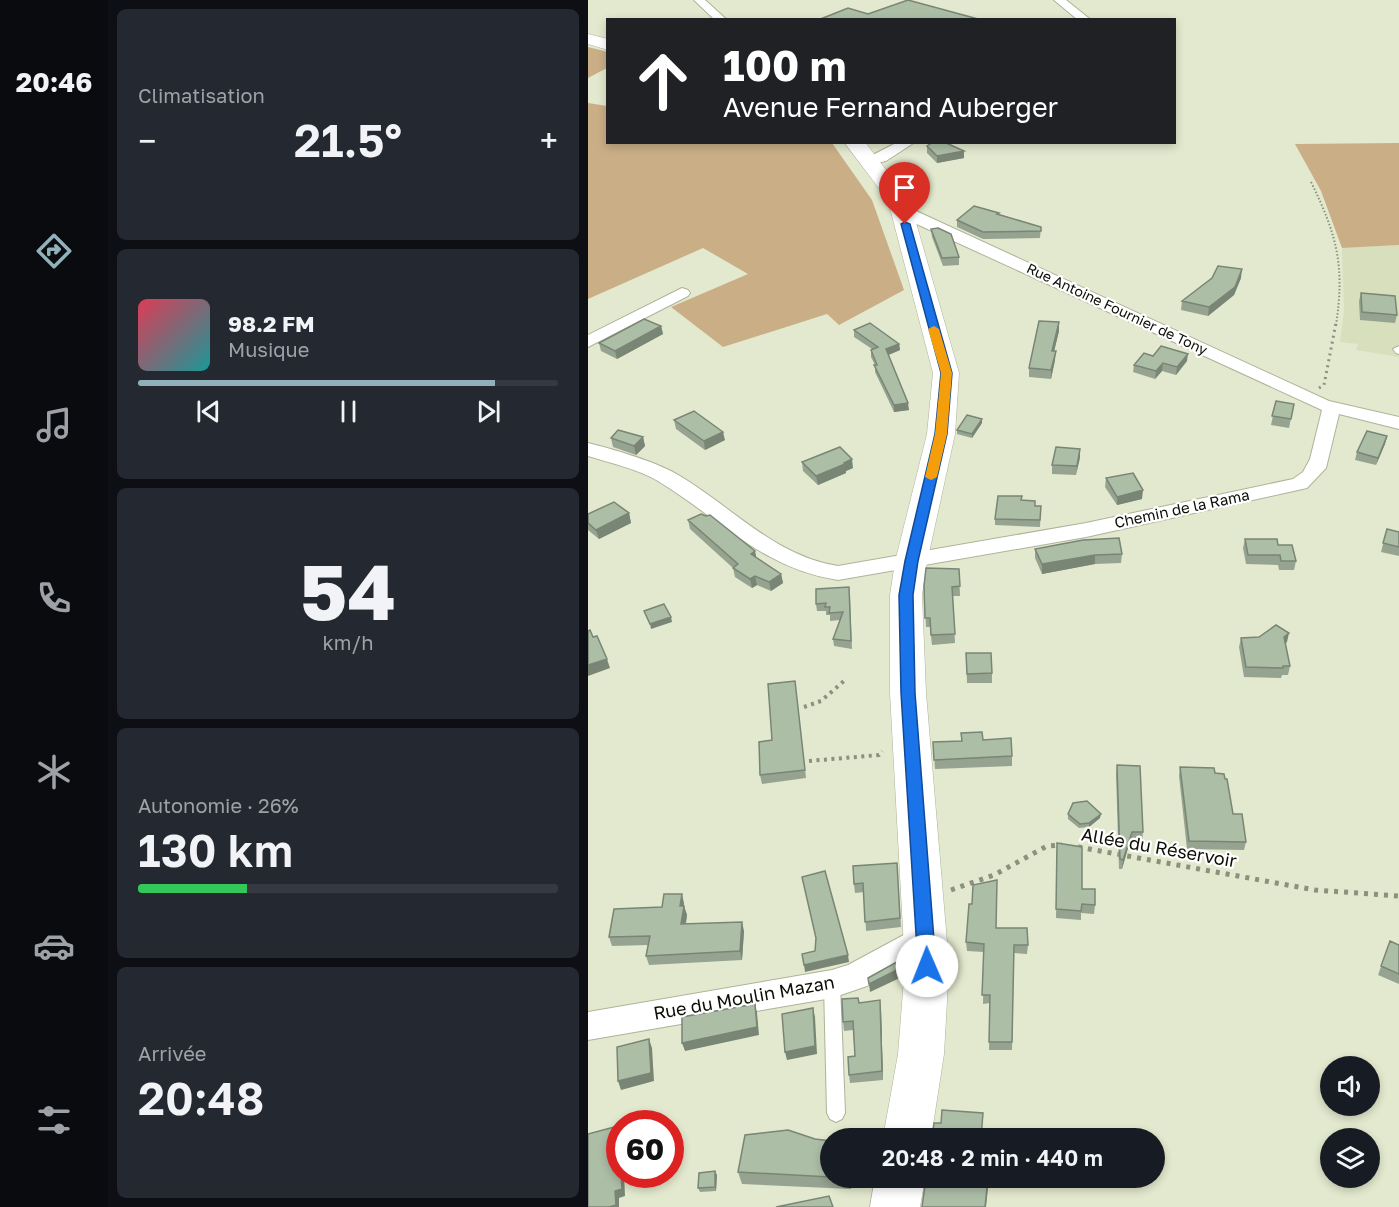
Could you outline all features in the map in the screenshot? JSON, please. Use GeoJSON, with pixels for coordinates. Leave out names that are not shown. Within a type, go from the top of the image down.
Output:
{"type":"FeatureCollection","features":[{"type":"Feature","properties":{"kind":"main road"},"geometry":{"type":"LineString","coordinates":[[588,39],[606,44]]}},
{"type":"Feature","properties":{"kind":"main road"},"geometry":{"type":"LineString","coordinates":[[861,152],[891,190],[902,212],[946,373],[941,434],[911,561],[906,595],[908,693],[925,917],[921,1054],[909,1128]]}},
{"type":"Feature","properties":{"kind":"main road"},"geometry":{"type":"LineString","coordinates":[[895,1207],[898,1188]]}},
{"type":"Feature","properties":{"kind":"street"},"geometry":{"type":"LineString","coordinates":[[699,0],[720,18]]}},
{"type":"Feature","properties":{"kind":"street"},"geometry":{"type":"LineString","coordinates":[[1059,0],[1083,18]]}},
{"type":"Feature","properties":{"kind":"street"},"geometry":{"type":"LineString","coordinates":[[861,152],[881,158],[906,144]]}},
{"type":"Feature","properties":{"kind":"street","name":"Rue Antoine Fournier de Tony"},"geometry":{"type":"LineString","coordinates":[[902,212],[911,214],[1332,408]]}},
{"type":"Feature","properties":{"kind":"street"},"geometry":{"type":"LineString","coordinates":[[588,342],[682,293]]}},
{"type":"Feature","properties":{"kind":"street"},"geometry":{"type":"LineString","coordinates":[[1332,408],[1399,423]]}},
{"type":"Feature","properties":{"kind":"street","name":"Chemin de la Rama"},"geometry":{"type":"LineString","coordinates":[[590,453],[663,475],[774,552],[815,570],[838,573],[1086,530],[1300,484],[1315,473],[1320,465],[1325,421],[1332,408]]}},
{"type":"Feature","properties":{"kind":"street","name":"Rue du Moulin Mazan"},"geometry":{"type":"LineString","coordinates":[[588,1026],[832,984],[856,976],[925,917]]}},
{"type":"Feature","properties":{"kind":"lane"},"geometry":{"type":"LineString","coordinates":[[832,984],[836,1113]]}},
{"type":"Feature","properties":{"kind":"path"},"geometry":{"type":"LineString","coordinates":[[1302,395],[1324,385],[1338,308],[1338,250],[1311,182]]}},
{"type":"Feature","properties":{"kind":"path"},"geometry":{"type":"LineString","coordinates":[[804,707],[821,701],[844,681]]}},
{"type":"Feature","properties":{"kind":"path"},"geometry":{"type":"LineString","coordinates":[[809,761],[879,755],[882,751]]}},
{"type":"Feature","properties":{"kind":"path","name":"Allée du Réservoir"},"geometry":{"type":"LineString","coordinates":[[925,917],[1047,846],[1065,845]]}},
{"type":"Feature","properties":{"kind":"path","name":"Allée du Réservoir"},"geometry":{"type":"LineString","coordinates":[[1076,847],[1315,890],[1399,896]]}},
{"type":"Feature","properties":{"kind":"shaded area"},"geometry":{"type":"Polygon","coordinates":[[[588,47],[606,52],[606,69],[588,78],[588,47]]]}},
{"type":"Feature","properties":{"kind":"shaded area"},"geometry":{"type":"Polygon","coordinates":[[[588,103],[606,106],[606,144],[833,144],[872,200],[904,290],[839,325],[827,314],[723,347],[671,307],[748,274],[703,248],[588,299],[588,103]]]}},
{"type":"Feature","properties":{"kind":"shaded area"},"geometry":{"type":"Polygon","coordinates":[[[1399,143],[1399,245],[1342,248],[1321,191],[1295,144],[1399,143]]]}},
{"type":"Feature","properties":{"kind":"shaded area"},"geometry":{"type":"Polygon","coordinates":[[[1399,245],[1399,357],[1356,350],[1358,344],[1340,342],[1344,311],[1342,248],[1399,245]]]}},
{"type":"Feature","properties":{"kind":"building"},"geometry":{"type":"Polygon","coordinates":[[[908,0],[974,18],[823,18],[848,8],[868,14],[908,0]]]}},
{"type":"Feature","properties":{"kind":"building"},"geometry":{"type":"Polygon","coordinates":[[[948,144],[964,151],[937,156],[927,146],[948,144]]]}},
{"type":"Feature","properties":{"kind":"building"},"geometry":{"type":"Polygon","coordinates":[[[974,206],[1041,227],[1041,231],[983,232],[957,220],[974,206]]]}},
{"type":"Feature","properties":{"kind":"building"},"geometry":{"type":"Polygon","coordinates":[[[938,228],[951,234],[959,257],[942,258],[931,229],[938,228]]]}},
{"type":"Feature","properties":{"kind":"building"},"geometry":{"type":"Polygon","coordinates":[[[1218,266],[1242,269],[1235,287],[1209,307],[1182,301],[1212,278],[1218,266]]]}},
{"type":"Feature","properties":{"kind":"building"},"geometry":{"type":"Polygon","coordinates":[[[1361,293],[1395,296],[1397,315],[1362,312],[1361,293]]]}},
{"type":"Feature","properties":{"kind":"building"},"geometry":{"type":"Polygon","coordinates":[[[644,319],[661,326],[615,351],[599,343],[644,319]]]}},
{"type":"Feature","properties":{"kind":"building"},"geometry":{"type":"Polygon","coordinates":[[[1039,321],[1059,322],[1052,351],[1056,351],[1051,370],[1029,368],[1039,321]]]}},
{"type":"Feature","properties":{"kind":"building"},"geometry":{"type":"Polygon","coordinates":[[[870,323],[899,344],[886,349],[908,403],[894,405],[874,365],[877,365],[871,350],[878,347],[854,330],[870,323]]]}},
{"type":"Feature","properties":{"kind":"building"},"geometry":{"type":"Polygon","coordinates":[[[1161,346],[1188,354],[1177,367],[1163,363],[1156,371],[1134,365],[1144,353],[1153,356],[1161,346]]]}},
{"type":"Feature","properties":{"kind":"building"},"geometry":{"type":"Polygon","coordinates":[[[1276,401],[1294,404],[1291,419],[1272,416],[1276,401]]]}},
{"type":"Feature","properties":{"kind":"building"},"geometry":{"type":"Polygon","coordinates":[[[694,411],[723,432],[704,441],[674,420],[694,411]]]}},
{"type":"Feature","properties":{"kind":"building"},"geometry":{"type":"Polygon","coordinates":[[[967,415],[982,419],[972,434],[957,430],[967,415]]]}},
{"type":"Feature","properties":{"kind":"building"},"geometry":{"type":"Polygon","coordinates":[[[618,430],[643,437],[634,446],[611,438],[618,430]]]}},
{"type":"Feature","properties":{"kind":"building"},"geometry":{"type":"Polygon","coordinates":[[[1367,431],[1387,436],[1378,458],[1357,452],[1367,431]]]}},
{"type":"Feature","properties":{"kind":"building"},"geometry":{"type":"Polygon","coordinates":[[[840,447],[852,459],[816,476],[802,462],[840,447]]]}},
{"type":"Feature","properties":{"kind":"building"},"geometry":{"type":"Polygon","coordinates":[[[1056,447],[1080,449],[1077,466],[1052,465],[1056,447]]]}},
{"type":"Feature","properties":{"kind":"building"},"geometry":{"type":"Polygon","coordinates":[[[1133,473],[1143,490],[1117,497],[1106,478],[1133,473]]]}},
{"type":"Feature","properties":{"kind":"building"},"geometry":{"type":"Polygon","coordinates":[[[998,496],[1022,496],[1021,500],[1035,501],[1035,506],[1041,506],[1040,520],[995,519],[998,496]]]}},
{"type":"Feature","properties":{"kind":"building"},"geometry":{"type":"Polygon","coordinates":[[[614,502],[629,513],[596,530],[588,523],[588,514],[614,502]]]}},
{"type":"Feature","properties":{"kind":"building"},"geometry":{"type":"Polygon","coordinates":[[[701,514],[710,515],[755,551],[751,554],[781,574],[769,582],[755,576],[750,579],[733,568],[738,564],[688,520],[701,514]]]}},
{"type":"Feature","properties":{"kind":"building"},"geometry":{"type":"Polygon","coordinates":[[[1387,529],[1399,532],[1399,547],[1383,543],[1387,529]]]}},
{"type":"Feature","properties":{"kind":"building"},"geometry":{"type":"Polygon","coordinates":[[[1119,538],[1122,554],[1095,555],[1042,564],[1035,549],[1083,540],[1119,538]]]}},
{"type":"Feature","properties":{"kind":"building"},"geometry":{"type":"Polygon","coordinates":[[[1245,539],[1277,539],[1278,545],[1292,545],[1296,561],[1281,561],[1280,555],[1248,555],[1245,539]]]}},
{"type":"Feature","properties":{"kind":"building"},"geometry":{"type":"Polygon","coordinates":[[[926,568],[959,569],[960,586],[952,587],[955,634],[931,635],[930,618],[925,618],[926,568]]]}},
{"type":"Feature","properties":{"kind":"building"},"geometry":{"type":"Polygon","coordinates":[[[849,587],[851,641],[833,639],[843,612],[829,613],[830,607],[825,607],[826,603],[816,604],[816,589],[849,587]]]}},
{"type":"Feature","properties":{"kind":"building"},"geometry":{"type":"Polygon","coordinates":[[[664,604],[671,617],[650,624],[644,611],[664,604]]]}},
{"type":"Feature","properties":{"kind":"building"},"geometry":{"type":"Polygon","coordinates":[[[1276,625],[1289,633],[1284,637],[1290,666],[1283,666],[1283,668],[1246,667],[1241,638],[1259,637],[1276,625]]]}},
{"type":"Feature","properties":{"kind":"building"},"geometry":{"type":"Polygon","coordinates":[[[590,630],[593,637],[597,636],[607,659],[588,665],[588,631],[590,630]]]}},
{"type":"Feature","properties":{"kind":"building"},"geometry":{"type":"Polygon","coordinates":[[[966,653],[991,653],[992,673],[967,674],[966,653]]]}},
{"type":"Feature","properties":{"kind":"building"},"geometry":{"type":"Polygon","coordinates":[[[795,681],[805,770],[760,775],[759,742],[772,740],[768,684],[795,681]]]}},
{"type":"Feature","properties":{"kind":"building"},"geometry":{"type":"Polygon","coordinates":[[[982,732],[983,740],[1011,738],[1012,756],[934,760],[933,742],[962,741],[961,733],[982,732]]]}},
{"type":"Feature","properties":{"kind":"building"},"geometry":{"type":"Polygon","coordinates":[[[1117,765],[1140,766],[1143,832],[1132,832],[1123,860],[1120,859],[1117,765]]]}},
{"type":"Feature","properties":{"kind":"building"},"geometry":{"type":"Polygon","coordinates":[[[1180,767],[1214,768],[1215,773],[1224,774],[1227,779],[1233,814],[1242,814],[1246,842],[1189,841],[1180,767]]]}},
{"type":"Feature","properties":{"kind":"building"},"geometry":{"type":"Polygon","coordinates":[[[1087,801],[1101,814],[1089,823],[1080,824],[1068,814],[1073,803],[1087,801]]]}},
{"type":"Feature","properties":{"kind":"building"},"geometry":{"type":"Polygon","coordinates":[[[1057,843],[1082,847],[1082,889],[1095,889],[1095,905],[1082,904],[1081,911],[1056,909],[1057,843]]]}},
{"type":"Feature","properties":{"kind":"building"},"geometry":{"type":"Polygon","coordinates":[[[897,863],[900,918],[865,922],[863,883],[854,884],[853,866],[897,863]]]}},
{"type":"Feature","properties":{"kind":"building"},"geometry":{"type":"Polygon","coordinates":[[[825,871],[848,955],[804,965],[802,954],[815,951],[816,938],[802,877],[825,871]]]}},
{"type":"Feature","properties":{"kind":"building"},"geometry":{"type":"Polygon","coordinates":[[[997,880],[996,928],[1027,928],[1028,945],[1014,945],[1012,1042],[989,1042],[990,995],[982,995],[984,944],[966,942],[973,885],[997,880]]]}},
{"type":"Feature","properties":{"kind":"building"},"geometry":{"type":"Polygon","coordinates":[[[664,894],[682,894],[680,906],[684,906],[681,924],[742,922],[740,951],[646,956],[650,936],[609,937],[614,909],[662,907],[664,894]]]}},
{"type":"Feature","properties":{"kind":"building"},"geometry":{"type":"Polygon","coordinates":[[[1390,941],[1399,945],[1399,974],[1381,966],[1390,941]]]}},
{"type":"Feature","properties":{"kind":"building"},"geometry":{"type":"Polygon","coordinates":[[[902,959],[901,968],[869,984],[868,978],[902,959]]]}},
{"type":"Feature","properties":{"kind":"building"},"geometry":{"type":"Polygon","coordinates":[[[858,998],[859,1003],[880,1000],[882,1071],[849,1075],[848,1057],[855,1056],[853,1021],[843,1022],[842,999],[858,998]]]}},
{"type":"Feature","properties":{"kind":"building"},"geometry":{"type":"Polygon","coordinates":[[[755,1004],[757,1027],[682,1043],[682,1017],[755,1004]]]}},
{"type":"Feature","properties":{"kind":"building"},"geometry":{"type":"Polygon","coordinates":[[[813,1008],[815,1046],[785,1052],[782,1014],[813,1008]]]}},
{"type":"Feature","properties":{"kind":"building"},"geometry":{"type":"Polygon","coordinates":[[[649,1039],[651,1073],[618,1081],[617,1047],[649,1039]]]}},
{"type":"Feature","properties":{"kind":"building"},"geometry":{"type":"Polygon","coordinates":[[[942,1110],[983,1113],[982,1128],[933,1128],[934,1123],[941,1123],[942,1110]]]}},
{"type":"Feature","properties":{"kind":"building"},"geometry":{"type":"Polygon","coordinates":[[[606,1129],[606,1188],[622,1188],[615,1191],[616,1205],[588,1207],[588,1134],[606,1129]]]}},
{"type":"Feature","properties":{"kind":"building"},"geometry":{"type":"Polygon","coordinates":[[[788,1130],[820,1140],[820,1176],[738,1172],[745,1135],[788,1130]]]}},
{"type":"Feature","properties":{"kind":"building"},"geometry":{"type":"Polygon","coordinates":[[[715,1171],[715,1187],[698,1188],[699,1173],[715,1171]]]}},
{"type":"Feature","properties":{"kind":"building"},"geometry":{"type":"Polygon","coordinates":[[[925,1188],[987,1188],[985,1207],[922,1207],[925,1188]]]}},
{"type":"Feature","properties":{"kind":"building"},"geometry":{"type":"Polygon","coordinates":[[[829,1196],[833,1207],[776,1207],[829,1196]]]}},
{"type":"Feature","properties":{"kind":"slow traffic"},"geometry":{"type":"LineString","coordinates":[[931,477],[941,434],[946,373],[934,329]]}},
{"type":"Feature","properties":{"kind":"route"},"geometry":{"type":"LineString","coordinates":[[905,224],[946,373],[941,434],[911,561],[906,595],[908,693],[927,966]]}}]}
